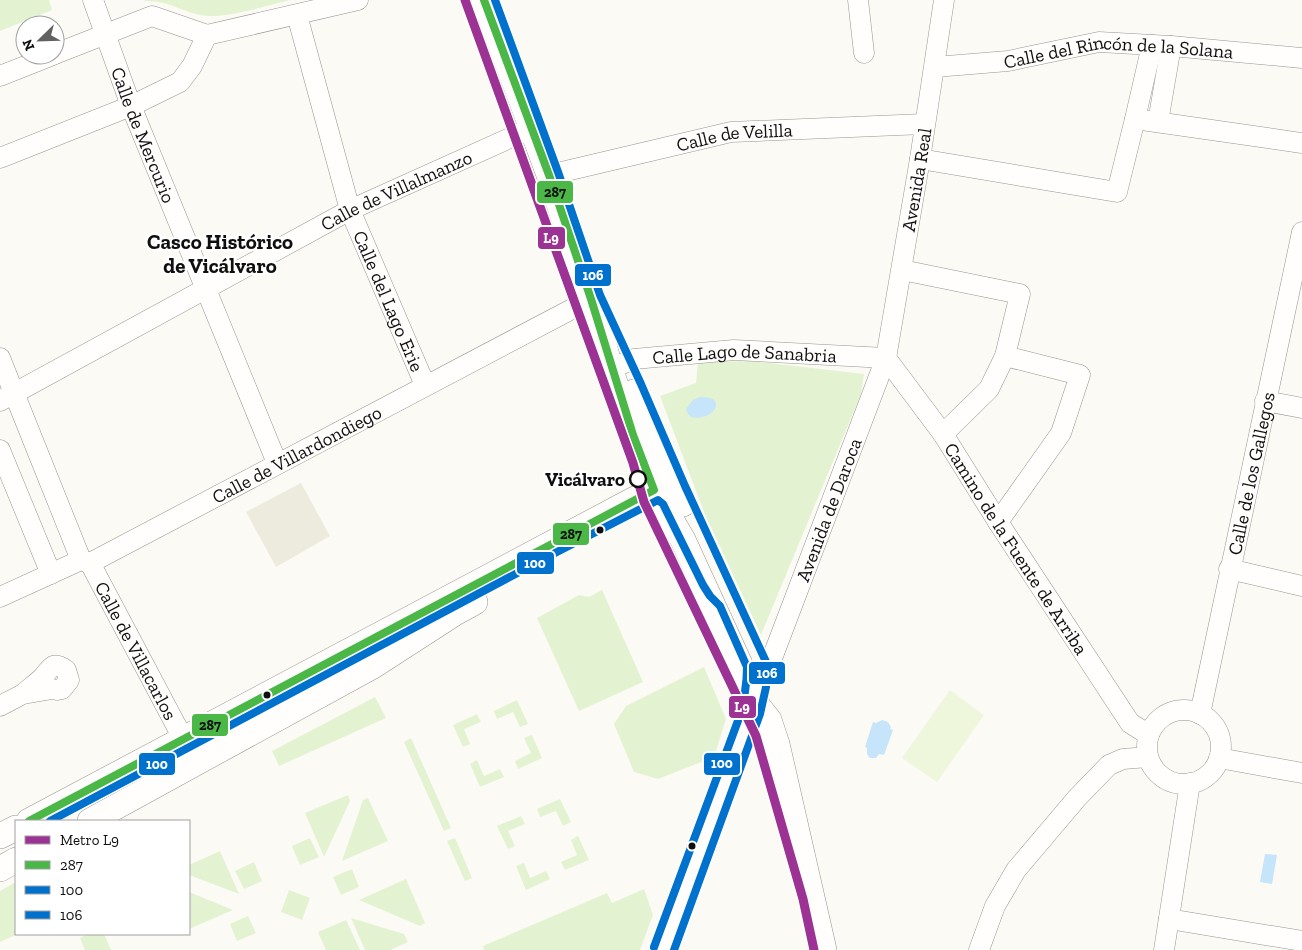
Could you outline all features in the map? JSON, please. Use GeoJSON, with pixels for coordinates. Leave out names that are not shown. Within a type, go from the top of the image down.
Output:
{"type":"FeatureCollection","features":[{"type":"Feature","properties":{"kind":"street","name":"Calle de Mercurio"},"geometry":{"type":"LineString","coordinates":[[93,0],[131,106],[277,463]]}},
{"type":"Feature","properties":{"kind":"street"},"geometry":{"type":"LineString","coordinates":[[65,51],[152,16],[207,34],[358,0]]}},
{"type":"Feature","properties":{"kind":"street"},"geometry":{"type":"LineString","coordinates":[[484,0],[549,175],[617,370],[666,495],[675,525],[749,684],[754,701],[769,720],[777,744],[824,950]]}},
{"type":"Feature","properties":{"kind":"street"},"geometry":{"type":"LineString","coordinates":[[858,0],[864,53]]}},
{"type":"Feature","properties":{"kind":"street","name":"Avenida Real"},"geometry":{"type":"LineString","coordinates":[[886,358],[935,67],[944,0]]}},
{"type":"Feature","properties":{"kind":"street","name":"Calle del Lago Erie"},"geometry":{"type":"LineString","coordinates":[[297,15],[350,210],[425,385]]}},
{"type":"Feature","properties":{"kind":"street"},"geometry":{"type":"LineString","coordinates":[[0,158],[131,106],[180,82],[192,66],[207,34]]}},
{"type":"Feature","properties":{"kind":"street","name":"Calle del Rincón de la Solana"},"geometry":{"type":"LineString","coordinates":[[935,67],[1008,61],[1099,42],[1161,45],[1302,58]]}},
{"type":"Feature","properties":{"kind":"street"},"geometry":{"type":"LineString","coordinates":[[920,159],[1117,192],[1135,119],[1161,45]]}},
{"type":"Feature","properties":{"kind":"street"},"geometry":{"type":"LineString","coordinates":[[1158,122],[1161,45]]}},
{"type":"Feature","properties":{"kind":"street"},"geometry":{"type":"LineString","coordinates":[[0,76],[28,65]]}},
{"type":"Feature","properties":{"kind":"street"},"geometry":{"type":"LineString","coordinates":[[1135,119],[1302,143]]}},
{"type":"Feature","properties":{"kind":"street","name":"Calle de Velilla"},"geometry":{"type":"LineString","coordinates":[[549,175],[730,132],[924,124]]}},
{"type":"Feature","properties":{"kind":"street","name":"Calle de Villalmanzo"},"geometry":{"type":"LineString","coordinates":[[7,398],[350,210],[532,128]]}},
{"type":"Feature","properties":{"kind":"street","name":"Calle de los Gallegos"},"geometry":{"type":"LineString","coordinates":[[1200,714],[1229,569],[1302,232]]}},
{"type":"Feature","properties":{"kind":"street"},"geometry":{"type":"LineString","coordinates":[[902,270],[1020,294],[1005,356],[989,389],[943,434]]}},
{"type":"Feature","properties":{"kind":"street","name":"Calle de Villardondiego"},"geometry":{"type":"LineString","coordinates":[[0,596],[51,574],[86,562],[591,299]]}},
{"type":"Feature","properties":{"kind":"street","name":"Calle Lago de Sanabria"},"geometry":{"type":"LineString","coordinates":[[617,370],[634,359],[734,350],[886,358]]}},
{"type":"Feature","properties":{"kind":"street"},"geometry":{"type":"LineString","coordinates":[[998,522],[1061,433],[1080,375],[1005,356]]}},
{"type":"Feature","properties":{"kind":"street","name":"Calle de Villacarlos"},"geometry":{"type":"LineString","coordinates":[[0,358],[7,398],[86,562],[196,763]]}},
{"type":"Feature","properties":{"kind":"street","name":"Camino de la Fuente de Arriba"},"geometry":{"type":"LineString","coordinates":[[886,358],[943,434],[998,522],[1130,723],[1149,735]]}},
{"type":"Feature","properties":{"kind":"street","name":"Avenida de Daroca"},"geometry":{"type":"LineString","coordinates":[[771,661],[886,358]]}},
{"type":"Feature","properties":{"kind":"street"},"geometry":{"type":"LineString","coordinates":[[1265,402],[1302,408]]}},
{"type":"Feature","properties":{"kind":"street"},"geometry":{"type":"LineString","coordinates":[[0,450],[51,574]]}},
{"type":"Feature","properties":{"kind":"street"},"geometry":{"type":"LineString","coordinates":[[663,950],[754,701],[757,676],[757,665],[728,600],[666,495]]}},
{"type":"Feature","properties":{"kind":"street"},"geometry":{"type":"LineString","coordinates":[[31,820],[179,731],[550,544],[666,495]]}},
{"type":"Feature","properties":{"kind":"street"},"geometry":{"type":"LineString","coordinates":[[92,820],[373,666],[463,608],[666,495]]}},
{"type":"Feature","properties":{"kind":"street"},"geometry":{"type":"LineString","coordinates":[[1229,569],[1302,586]]}},
{"type":"Feature","properties":{"kind":"street"},"geometry":{"type":"LineString","coordinates":[[0,706],[23,694]]}},
{"type":"Feature","properties":{"kind":"street"},"geometry":{"type":"LineString","coordinates":[[1180,710],[1200,714],[1215,728],[1220,738],[1221,748],[1215,768],[1200,780],[1190,783],[1179,784],[1169,781],[1153,767],[1148,757],[1147,742],[1149,735],[1154,725],[1171,712],[1180,710]]}},
{"type":"Feature","properties":{"kind":"street"},"geometry":{"type":"LineString","coordinates":[[979,950],[995,906],[1016,870],[1077,798],[1109,765],[1123,759],[1148,757]]}},
{"type":"Feature","properties":{"kind":"street"},"geometry":{"type":"LineString","coordinates":[[1219,758],[1302,773]]}},
{"type":"Feature","properties":{"kind":"street"},"geometry":{"type":"LineString","coordinates":[[1164,950],[1190,783]]}},
{"type":"Feature","properties":{"kind":"street"},"geometry":{"type":"LineString","coordinates":[[0,836],[15,828]]}},
{"type":"Feature","properties":{"kind":"street"},"geometry":{"type":"LineString","coordinates":[[0,869],[15,861]]}},
{"type":"Feature","properties":{"kind":"street"},"geometry":{"type":"LineString","coordinates":[[1169,919],[1302,941]]}},
{"type":"Feature","properties":{"kind":"green space"},"geometry":{"type":"Polygon","coordinates":[[[0,0],[49,0],[52,10],[40,15],[15,15],[15,25],[0,31],[0,0]]]}},
{"type":"Feature","properties":{"kind":"green space"},"geometry":{"type":"Polygon","coordinates":[[[144,0],[290,0],[238,13],[209,16],[144,0]]]}},
{"type":"Feature","properties":{"kind":"green space"},"geometry":{"type":"Polygon","coordinates":[[[750,361],[864,374],[861,394],[761,635],[704,512],[660,396],[696,383],[698,362],[750,361]]]}},
{"type":"Feature","properties":{"kind":"green space"},"geometry":{"type":"Polygon","coordinates":[[[602,590],[643,682],[579,711],[537,618],[579,595],[589,597],[602,590]]]}},
{"type":"Feature","properties":{"kind":"green space"},"geometry":{"type":"Polygon","coordinates":[[[704,667],[726,719],[714,757],[658,779],[634,772],[614,724],[626,706],[704,667]]]}},
{"type":"Feature","properties":{"kind":"green space"},"geometry":{"type":"Polygon","coordinates":[[[950,690],[984,715],[937,782],[902,758],[950,690]]]}},
{"type":"Feature","properties":{"kind":"green space"},"geometry":{"type":"Polygon","coordinates":[[[375,697],[386,718],[279,766],[272,751],[375,697]]]}},
{"type":"Feature","properties":{"kind":"green space"},"geometry":{"type":"Polygon","coordinates":[[[517,700],[528,724],[520,727],[513,712],[497,719],[494,711],[517,700]]]}},
{"type":"Feature","properties":{"kind":"green space"},"geometry":{"type":"Polygon","coordinates":[[[477,714],[481,722],[464,729],[470,744],[463,747],[453,725],[477,714]]]}},
{"type":"Feature","properties":{"kind":"green space"},"geometry":{"type":"Polygon","coordinates":[[[532,735],[542,758],[518,769],[515,761],[531,753],[524,738],[532,735]]]}},
{"type":"Feature","properties":{"kind":"green space"},"geometry":{"type":"Polygon","coordinates":[[[411,738],[451,828],[444,831],[404,742],[411,738]]]}},
{"type":"Feature","properties":{"kind":"green space"},"geometry":{"type":"Polygon","coordinates":[[[477,760],[484,776],[500,769],[504,777],[480,787],[470,764],[477,760]]]}},
{"type":"Feature","properties":{"kind":"green space"},"geometry":{"type":"Polygon","coordinates":[[[348,795],[350,801],[324,857],[305,813],[348,795]]]}},
{"type":"Feature","properties":{"kind":"green space"},"geometry":{"type":"Polygon","coordinates":[[[368,798],[388,841],[342,861],[363,800],[368,798]]]}},
{"type":"Feature","properties":{"kind":"green space"},"geometry":{"type":"Polygon","coordinates":[[[560,799],[571,822],[563,826],[556,811],[540,817],[537,809],[560,799]]]}},
{"type":"Feature","properties":{"kind":"green space"},"geometry":{"type":"Polygon","coordinates":[[[521,816],[525,824],[508,831],[515,846],[508,849],[497,826],[521,816]]]}},
{"type":"Feature","properties":{"kind":"green space"},"geometry":{"type":"Polygon","coordinates":[[[578,836],[589,860],[565,870],[561,862],[577,855],[571,840],[578,836]]]}},
{"type":"Feature","properties":{"kind":"green space"},"geometry":{"type":"Polygon","coordinates":[[[310,838],[319,857],[300,865],[292,846],[310,838]]]}},
{"type":"Feature","properties":{"kind":"green space"},"geometry":{"type":"Polygon","coordinates":[[[455,838],[472,878],[465,881],[447,841],[455,838]]]}},
{"type":"Feature","properties":{"kind":"green space"},"geometry":{"type":"Polygon","coordinates":[[[220,851],[239,894],[190,875],[190,865],[220,851]]]}},
{"type":"Feature","properties":{"kind":"green space"},"geometry":{"type":"Polygon","coordinates":[[[254,862],[262,881],[244,889],[235,871],[254,862]]]}},
{"type":"Feature","properties":{"kind":"green space"},"geometry":{"type":"Polygon","coordinates":[[[524,863],[530,878],[546,871],[550,879],[526,890],[516,866],[524,863]]]}},
{"type":"Feature","properties":{"kind":"green space"},"geometry":{"type":"Polygon","coordinates":[[[352,869],[359,887],[341,895],[333,877],[352,869]]]}},
{"type":"Feature","properties":{"kind":"green space"},"geometry":{"type":"Polygon","coordinates":[[[406,879],[425,923],[420,926],[359,900],[406,879]]]}},
{"type":"Feature","properties":{"kind":"green space"},"geometry":{"type":"Polygon","coordinates":[[[15,883],[16,935],[0,942],[0,891],[15,883]]]}},
{"type":"Feature","properties":{"kind":"green space"},"geometry":{"type":"Polygon","coordinates":[[[644,889],[653,915],[640,950],[484,950],[483,946],[607,893],[612,903],[644,889]]]}},
{"type":"Feature","properties":{"kind":"green space"},"geometry":{"type":"Polygon","coordinates":[[[289,890],[310,898],[302,920],[281,912],[289,890]]]}},
{"type":"Feature","properties":{"kind":"green space"},"geometry":{"type":"Polygon","coordinates":[[[190,892],[233,910],[190,929],[190,892]]]}},
{"type":"Feature","properties":{"kind":"green space"},"geometry":{"type":"Polygon","coordinates":[[[248,916],[256,933],[237,941],[230,924],[248,916]]]}},
{"type":"Feature","properties":{"kind":"green space"},"geometry":{"type":"Polygon","coordinates":[[[351,918],[404,934],[408,942],[390,950],[365,950],[351,918]]]}},
{"type":"Feature","properties":{"kind":"green space"},"geometry":{"type":"Polygon","coordinates":[[[346,920],[360,950],[326,950],[318,932],[346,920]]]}},
{"type":"Feature","properties":{"kind":"green space"},"geometry":{"type":"Polygon","coordinates":[[[86,935],[104,935],[111,950],[85,950],[80,938],[86,935]]]}},
{"type":"Feature","properties":{"kind":"shaded area"},"geometry":{"type":"Polygon","coordinates":[[[301,483],[330,536],[276,567],[246,512],[301,483]]]}},
{"type":"Feature","properties":{"kind":"water"},"geometry":{"type":"Polygon","coordinates":[[[700,397],[714,400],[715,408],[706,416],[699,418],[691,417],[686,409],[693,400],[700,397]]]}},
{"type":"Feature","properties":{"kind":"water"},"geometry":{"type":"Polygon","coordinates":[[[882,720],[888,722],[891,727],[890,729],[893,730],[884,755],[879,754],[876,758],[870,758],[865,747],[873,722],[876,723],[882,720]]]}},
{"type":"Feature","properties":{"kind":"water"},"geometry":{"type":"Polygon","coordinates":[[[1265,854],[1277,855],[1272,884],[1260,882],[1265,854]]]}},
{"type":"Feature","properties":{"kind":"metro line","name":"L9"},"geometry":{"type":"LineString","coordinates":[[465,0],[633,463],[644,502],[756,736],[803,899],[814,950]]}},
{"type":"Feature","properties":{"kind":"transit line","name":"287"},"geometry":{"type":"LineString","coordinates":[[31,820],[654,490],[633,435],[591,299],[549,175],[484,0]]}},
{"type":"Feature","properties":{"kind":"transit line","name":"106"},"geometry":{"type":"LineString","coordinates":[[495,0],[558,172],[600,295],[767,664],[766,687],[760,714],[674,950]]}},
{"type":"Feature","properties":{"kind":"transit line","name":"100"},"geometry":{"type":"LineString","coordinates":[[52,820],[658,500],[663,504],[703,585],[720,606],[747,667],[745,693],[739,718],[654,947]]}},
{"type":"Feature","properties":{"kind":"place","name":"Vicálvaro"},"geometry":{"type":"Point","coordinates":[638,479]}},
{"type":"Feature","properties":{"kind":"district","name":"Casco Histórico de Vicálvaro"},"geometry":{"type":"Point","coordinates":[220,254]}}]}
